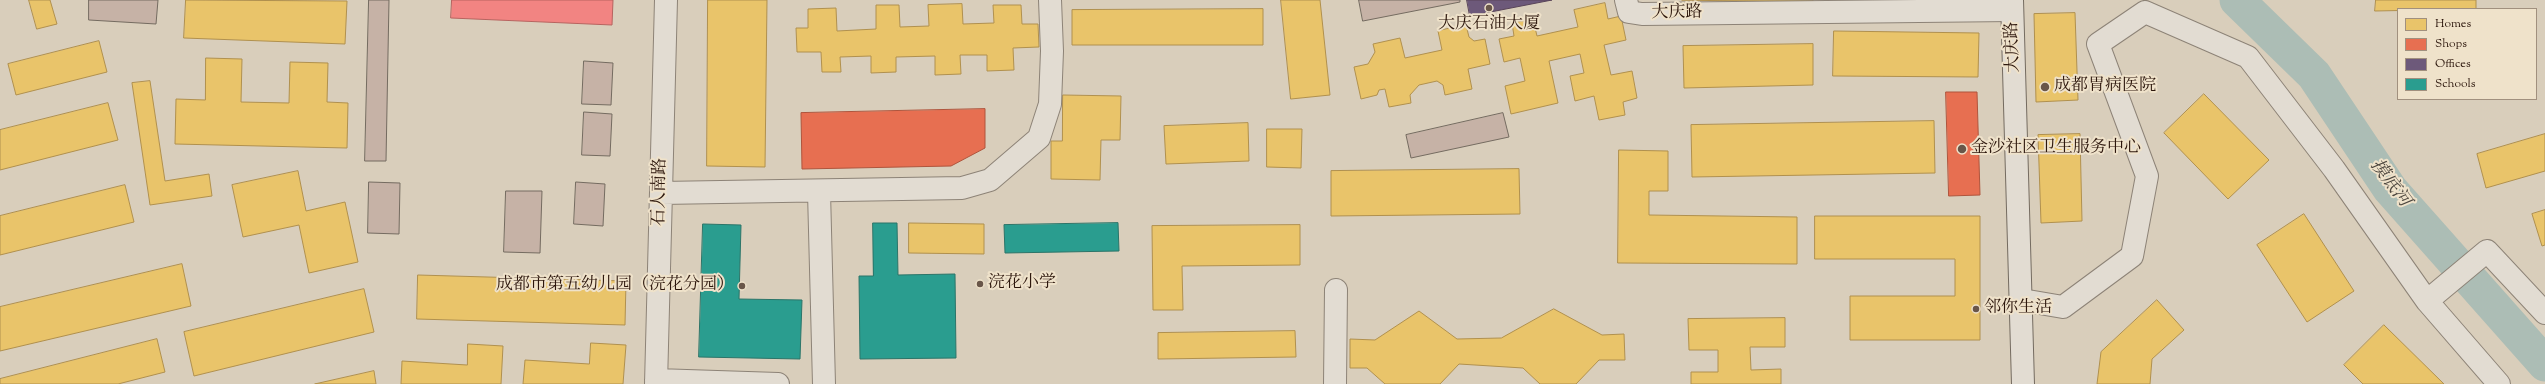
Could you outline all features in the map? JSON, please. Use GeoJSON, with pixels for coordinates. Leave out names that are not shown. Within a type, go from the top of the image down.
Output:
{"type":"FeatureCollection","features":[{"type":"Feature","properties":{"kind":"street","name":"石人南路"},"geometry":{"type":"LineString","coordinates":[[656,382],[666,0]]}},
{"type":"Feature","properties":{"kind":"street"},"geometry":{"type":"LineString","coordinates":[[661,192],[819,192],[962,188],[990,180],[1039,138],[1050,104],[1052,51],[1050,0]]}},
{"type":"Feature","properties":{"kind":"street","name":"大庆路"},"geometry":{"type":"LineString","coordinates":[[1626,0],[1629,12],[1642,14],[2012,5],[2022,300],[2023,384]]}},
{"type":"Feature","properties":{"kind":"street"},"geometry":{"type":"LineString","coordinates":[[2022,300],[2063,307],[2132,256],[2147,176],[2098,44],[2145,12],[2248,56],[2334,169],[2427,300],[2499,384]]}},
{"type":"Feature","properties":{"kind":"street"},"geometry":{"type":"LineString","coordinates":[[819,192],[824,384]]}},
{"type":"Feature","properties":{"kind":"street"},"geometry":{"type":"LineString","coordinates":[[2427,300],[2487,251],[2545,313]]}},
{"type":"Feature","properties":{"kind":"street"},"geometry":{"type":"LineString","coordinates":[[1335,384],[1336,290]]}},
{"type":"Feature","properties":{"kind":"street"},"geometry":{"type":"LineString","coordinates":[[656,382],[778,384]]}},
{"type":"Feature","properties":{"kind":"building: Homes"},"geometry":{"type":"Polygon","coordinates":[[[29,0],[50,0],[57,24],[37,29],[29,0]]]}},
{"type":"Feature","properties":{"kind":"building: Homes"},"geometry":{"type":"Polygon","coordinates":[[[186,0],[347,1],[345,44],[184,38],[186,0]]]}},
{"type":"Feature","properties":{"kind":"building: Homes"},"geometry":{"type":"Polygon","coordinates":[[[708,0],[767,0],[765,167],[707,166],[708,0]]]}},
{"type":"Feature","properties":{"kind":"building: Homes"},"geometry":{"type":"Polygon","coordinates":[[[1281,0],[1320,0],[1330,95],[1291,99],[1281,0]]]}},
{"type":"Feature","properties":{"kind":"building: Homes"},"geometry":{"type":"Polygon","coordinates":[[[1682,0],[1813,0],[1813,2],[1682,0]]]}},
{"type":"Feature","properties":{"kind":"building: Homes"},"geometry":{"type":"Polygon","coordinates":[[[2376,0],[2476,0],[2476,8],[2397,8],[2397,11],[2375,11],[2376,0]]]}},
{"type":"Feature","properties":{"kind":"building: Homes"},"geometry":{"type":"Polygon","coordinates":[[[1605,3],[1608,19],[1621,16],[1626,40],[1604,45],[1611,75],[1632,71],[1637,98],[1623,102],[1625,115],[1599,120],[1594,96],[1575,101],[1570,76],[1584,73],[1580,54],[1549,61],[1558,103],[1511,114],[1505,86],[1525,81],[1520,58],[1504,62],[1499,39],[1514,36],[1512,23],[1533,19],[1537,36],[1578,27],[1574,10],[1605,3]]]}},
{"type":"Feature","properties":{"kind":"building: Homes"},"geometry":{"type":"Polygon","coordinates":[[[962,4],[963,24],[994,23],[993,5],[1021,5],[1022,24],[1038,24],[1039,47],[1013,48],[1014,70],[987,71],[987,55],[960,55],[961,74],[935,75],[935,56],[896,57],[896,72],[871,73],[871,56],[840,57],[841,72],[822,72],[821,52],[797,52],[796,28],[808,28],[808,9],[836,8],[837,31],[876,29],[876,5],[899,5],[900,27],[929,26],[928,5],[962,4]]]}},
{"type":"Feature","properties":{"kind":"building: Homes"},"geometry":{"type":"Polygon","coordinates":[[[1263,9],[1263,45],[1072,45],[1072,10],[1263,9]]]}},
{"type":"Feature","properties":{"kind":"building: Homes"},"geometry":{"type":"Polygon","coordinates":[[[2075,13],[2078,100],[2036,102],[2034,14],[2075,13]]]}},
{"type":"Feature","properties":{"kind":"building: Homes"},"geometry":{"type":"Polygon","coordinates":[[[1466,25],[1469,37],[1474,41],[1485,39],[1490,64],[1468,69],[1472,89],[1445,95],[1443,85],[1437,81],[1419,85],[1410,95],[1411,103],[1389,107],[1385,89],[1379,90],[1377,95],[1361,99],[1354,67],[1368,64],[1375,52],[1373,44],[1400,38],[1405,58],[1442,50],[1438,31],[1466,25]]]}},
{"type":"Feature","properties":{"kind":"building: Homes"},"geometry":{"type":"Polygon","coordinates":[[[1834,31],[1979,33],[1978,77],[1833,76],[1834,31]]]}},
{"type":"Feature","properties":{"kind":"building: Homes"},"geometry":{"type":"Polygon","coordinates":[[[99,41],[107,72],[16,95],[8,64],[99,41]]]}},
{"type":"Feature","properties":{"kind":"building: Homes"},"geometry":{"type":"Polygon","coordinates":[[[1813,44],[1813,85],[1684,88],[1683,46],[1813,44]]]}},
{"type":"Feature","properties":{"kind":"building: Homes"},"geometry":{"type":"Polygon","coordinates":[[[206,58],[242,59],[241,102],[289,103],[290,62],[328,63],[327,102],[348,103],[347,148],[175,144],[176,99],[205,100],[206,58]]]}},
{"type":"Feature","properties":{"kind":"building: Homes"},"geometry":{"type":"Polygon","coordinates":[[[150,81],[165,181],[209,174],[212,196],[150,205],[132,83],[150,81]]]}},
{"type":"Feature","properties":{"kind":"building: Homes"},"geometry":{"type":"Polygon","coordinates":[[[2204,94],[2269,160],[2228,199],[2164,133],[2204,94]]]}},
{"type":"Feature","properties":{"kind":"building: Homes"},"geometry":{"type":"Polygon","coordinates":[[[1063,95],[1121,96],[1120,140],[1101,140],[1100,180],[1051,179],[1051,141],[1062,141],[1063,95]]]}},
{"type":"Feature","properties":{"kind":"building: Homes"},"geometry":{"type":"Polygon","coordinates":[[[108,103],[118,140],[0,170],[0,130],[108,103]]]}},
{"type":"Feature","properties":{"kind":"building: Homes"},"geometry":{"type":"Polygon","coordinates":[[[1934,121],[1935,173],[1692,177],[1691,125],[1934,121]]]}},
{"type":"Feature","properties":{"kind":"building: Homes"},"geometry":{"type":"Polygon","coordinates":[[[1248,123],[1249,161],[1166,164],[1164,126],[1248,123]]]}},
{"type":"Feature","properties":{"kind":"building: Homes"},"geometry":{"type":"Polygon","coordinates":[[[1267,129],[1302,129],[1301,168],[1267,167],[1267,129]]]}},
{"type":"Feature","properties":{"kind":"building: Homes"},"geometry":{"type":"Polygon","coordinates":[[[2080,134],[2082,221],[2041,223],[2038,135],[2080,134]]]}},
{"type":"Feature","properties":{"kind":"building: Homes"},"geometry":{"type":"Polygon","coordinates":[[[2545,134],[2545,171],[2486,188],[2477,154],[2545,134]]]}},
{"type":"Feature","properties":{"kind":"building: Homes"},"geometry":{"type":"Polygon","coordinates":[[[1619,150],[1668,151],[1668,191],[1649,191],[1649,215],[1797,217],[1797,264],[1618,263],[1619,150]]]}},
{"type":"Feature","properties":{"kind":"building: Homes"},"geometry":{"type":"Polygon","coordinates":[[[1519,169],[1520,214],[1331,216],[1331,171],[1519,169]]]}},
{"type":"Feature","properties":{"kind":"building: Homes"},"geometry":{"type":"Polygon","coordinates":[[[298,171],[306,211],[345,202],[358,262],[309,273],[299,225],[243,237],[232,185],[298,171]]]}},
{"type":"Feature","properties":{"kind":"building: Homes"},"geometry":{"type":"Polygon","coordinates":[[[125,185],[134,222],[0,255],[0,216],[125,185]]]}},
{"type":"Feature","properties":{"kind":"building: Homes"},"geometry":{"type":"Polygon","coordinates":[[[2545,210],[2545,245],[2542,246],[2532,214],[2545,210]]]}},
{"type":"Feature","properties":{"kind":"building: Homes"},"geometry":{"type":"Polygon","coordinates":[[[2304,214],[2354,291],[2307,322],[2257,245],[2304,214]]]}},
{"type":"Feature","properties":{"kind":"building: Homes"},"geometry":{"type":"Polygon","coordinates":[[[1815,216],[1980,216],[1980,340],[1850,340],[1850,296],[1955,296],[1955,259],[1815,259],[1815,216]]]}},
{"type":"Feature","properties":{"kind":"building: Homes"},"geometry":{"type":"Polygon","coordinates":[[[909,223],[984,224],[984,254],[909,253],[909,223]]]}},
{"type":"Feature","properties":{"kind":"building: Homes"},"geometry":{"type":"Polygon","coordinates":[[[1300,225],[1300,265],[1182,266],[1183,310],[1153,310],[1152,226],[1300,225]]]}},
{"type":"Feature","properties":{"kind":"building: Homes"},"geometry":{"type":"Polygon","coordinates":[[[182,264],[191,306],[0,351],[0,307],[182,264]]]}},
{"type":"Feature","properties":{"kind":"building: Homes"},"geometry":{"type":"Polygon","coordinates":[[[418,275],[626,281],[625,325],[417,319],[418,275]]]}},
{"type":"Feature","properties":{"kind":"building: Homes"},"geometry":{"type":"Polygon","coordinates":[[[364,289],[374,332],[194,376],[184,332],[364,289]]]}},
{"type":"Feature","properties":{"kind":"building: Homes"},"geometry":{"type":"Polygon","coordinates":[[[2157,300],[2184,330],[2152,359],[2150,384],[2097,384],[2101,352],[2157,300]]]}},
{"type":"Feature","properties":{"kind":"building: Homes"},"geometry":{"type":"Polygon","coordinates":[[[1554,309],[1602,335],[1624,334],[1625,360],[1599,360],[1576,384],[1540,384],[1523,368],[1459,364],[1440,384],[1385,384],[1367,368],[1350,368],[1350,339],[1375,340],[1419,311],[1457,339],[1501,338],[1554,309]]]}},
{"type":"Feature","properties":{"kind":"building: Homes"},"geometry":{"type":"Polygon","coordinates":[[[1785,318],[1785,347],[1750,347],[1751,370],[1781,369],[1781,384],[1691,384],[1691,372],[1718,372],[1718,350],[1689,350],[1688,319],[1785,318]]]}},
{"type":"Feature","properties":{"kind":"building: Homes"},"geometry":{"type":"Polygon","coordinates":[[[2384,325],[2444,384],[2363,384],[2344,365],[2384,325]]]}},
{"type":"Feature","properties":{"kind":"building: Homes"},"geometry":{"type":"Polygon","coordinates":[[[1295,331],[1296,357],[1158,359],[1158,333],[1295,331]]]}},
{"type":"Feature","properties":{"kind":"building: Homes"},"geometry":{"type":"Polygon","coordinates":[[[157,339],[165,372],[118,384],[0,384],[0,379],[157,339]]]}},
{"type":"Feature","properties":{"kind":"building: Homes"},"geometry":{"type":"Polygon","coordinates":[[[591,343],[626,345],[623,384],[523,384],[525,360],[589,364],[591,343]]]}},
{"type":"Feature","properties":{"kind":"building: Homes"},"geometry":{"type":"Polygon","coordinates":[[[468,344],[503,346],[501,384],[401,384],[402,361],[467,365],[468,344]]]}},
{"type":"Feature","properties":{"kind":"building: Homes"},"geometry":{"type":"Polygon","coordinates":[[[374,371],[376,384],[315,384],[374,371]]]}},
{"type":"Feature","properties":{"kind":"building: Shops"},"geometry":{"type":"Polygon","coordinates":[[[1946,92],[1977,92],[1980,195],[1949,196],[1946,92]]]}},
{"type":"Feature","properties":{"kind":"building: Shops"},"geometry":{"type":"Polygon","coordinates":[[[985,109],[985,148],[951,166],[802,169],[801,113],[985,109]]]}},
{"type":"Feature","properties":{"kind":"building: Offices","name":"大庆石油大厦"},"geometry":{"type":"Polygon","coordinates":[[[1467,0],[1552,0],[1470,16],[1467,0]]]}},
{"type":"Feature","properties":{"kind":"building: Schools"},"geometry":{"type":"Polygon","coordinates":[[[873,223],[897,223],[898,275],[955,274],[956,358],[860,359],[859,276],[873,276],[873,223]]]}},
{"type":"Feature","properties":{"kind":"building: Schools"},"geometry":{"type":"Polygon","coordinates":[[[1118,223],[1119,251],[1005,253],[1004,225],[1118,223]]]}},
{"type":"Feature","properties":{"kind":"building: Schools"},"geometry":{"type":"Polygon","coordinates":[[[703,224],[741,225],[739,299],[802,300],[800,359],[699,357],[703,224]]]}},
{"type":"Feature","properties":{"kind":"building: Health"},"geometry":{"type":"Polygon","coordinates":[[[452,0],[613,0],[612,25],[451,18],[452,0]]]}},
{"type":"Feature","properties":{"kind":"building: Other"},"geometry":{"type":"Polygon","coordinates":[[[89,0],[158,0],[156,24],[89,20],[89,0]]]}},
{"type":"Feature","properties":{"kind":"building: Other"},"geometry":{"type":"Polygon","coordinates":[[[369,0],[389,0],[386,161],[365,161],[369,0]]]}},
{"type":"Feature","properties":{"kind":"building: Other"},"geometry":{"type":"Polygon","coordinates":[[[1359,0],[1460,0],[1460,2],[1363,21],[1359,0]]]}},
{"type":"Feature","properties":{"kind":"building: Other"},"geometry":{"type":"Polygon","coordinates":[[[584,61],[613,63],[611,105],[582,104],[584,61]]]}},
{"type":"Feature","properties":{"kind":"building: Other"},"geometry":{"type":"Polygon","coordinates":[[[584,112],[612,114],[610,156],[582,155],[584,112]]]}},
{"type":"Feature","properties":{"kind":"building: Other"},"geometry":{"type":"Polygon","coordinates":[[[1503,113],[1509,137],[1411,158],[1406,135],[1503,113]]]}},
{"type":"Feature","properties":{"kind":"building: Other"},"geometry":{"type":"Polygon","coordinates":[[[369,182],[400,183],[399,234],[368,233],[369,182]]]}},
{"type":"Feature","properties":{"kind":"building: Other"},"geometry":{"type":"Polygon","coordinates":[[[576,182],[605,184],[603,226],[574,224],[576,182]]]}},
{"type":"Feature","properties":{"kind":"building: Other"},"geometry":{"type":"Polygon","coordinates":[[[506,191],[542,191],[540,253],[504,252],[506,191]]]}},
{"type":"Feature","properties":{"kind":"waterway","name":"摸底河"},"geometry":{"type":"LineString","coordinates":[[2237,0],[2314,75],[2390,189],[2545,364]]}},
{"type":"Feature","properties":{"kind":"place","name":"大庆石油大厦"},"geometry":{"type":"Point","coordinates":[1489,8]}},
{"type":"Feature","properties":{"kind":"place","name":"成都胃病医院"},"geometry":{"type":"Point","coordinates":[2045,87]}},
{"type":"Feature","properties":{"kind":"place","name":"金沙社区卫生服务中心"},"geometry":{"type":"Point","coordinates":[1962,149]}},
{"type":"Feature","properties":{"kind":"place","name":"浣花小学"},"geometry":{"type":"Point","coordinates":[980,284]}},
{"type":"Feature","properties":{"kind":"place","name":"成都市第五幼儿园（浣花分园）"},"geometry":{"type":"Point","coordinates":[742,286]}},
{"type":"Feature","properties":{"kind":"place","name":"邻你生活"},"geometry":{"type":"Point","coordinates":[1976,309]}}]}
